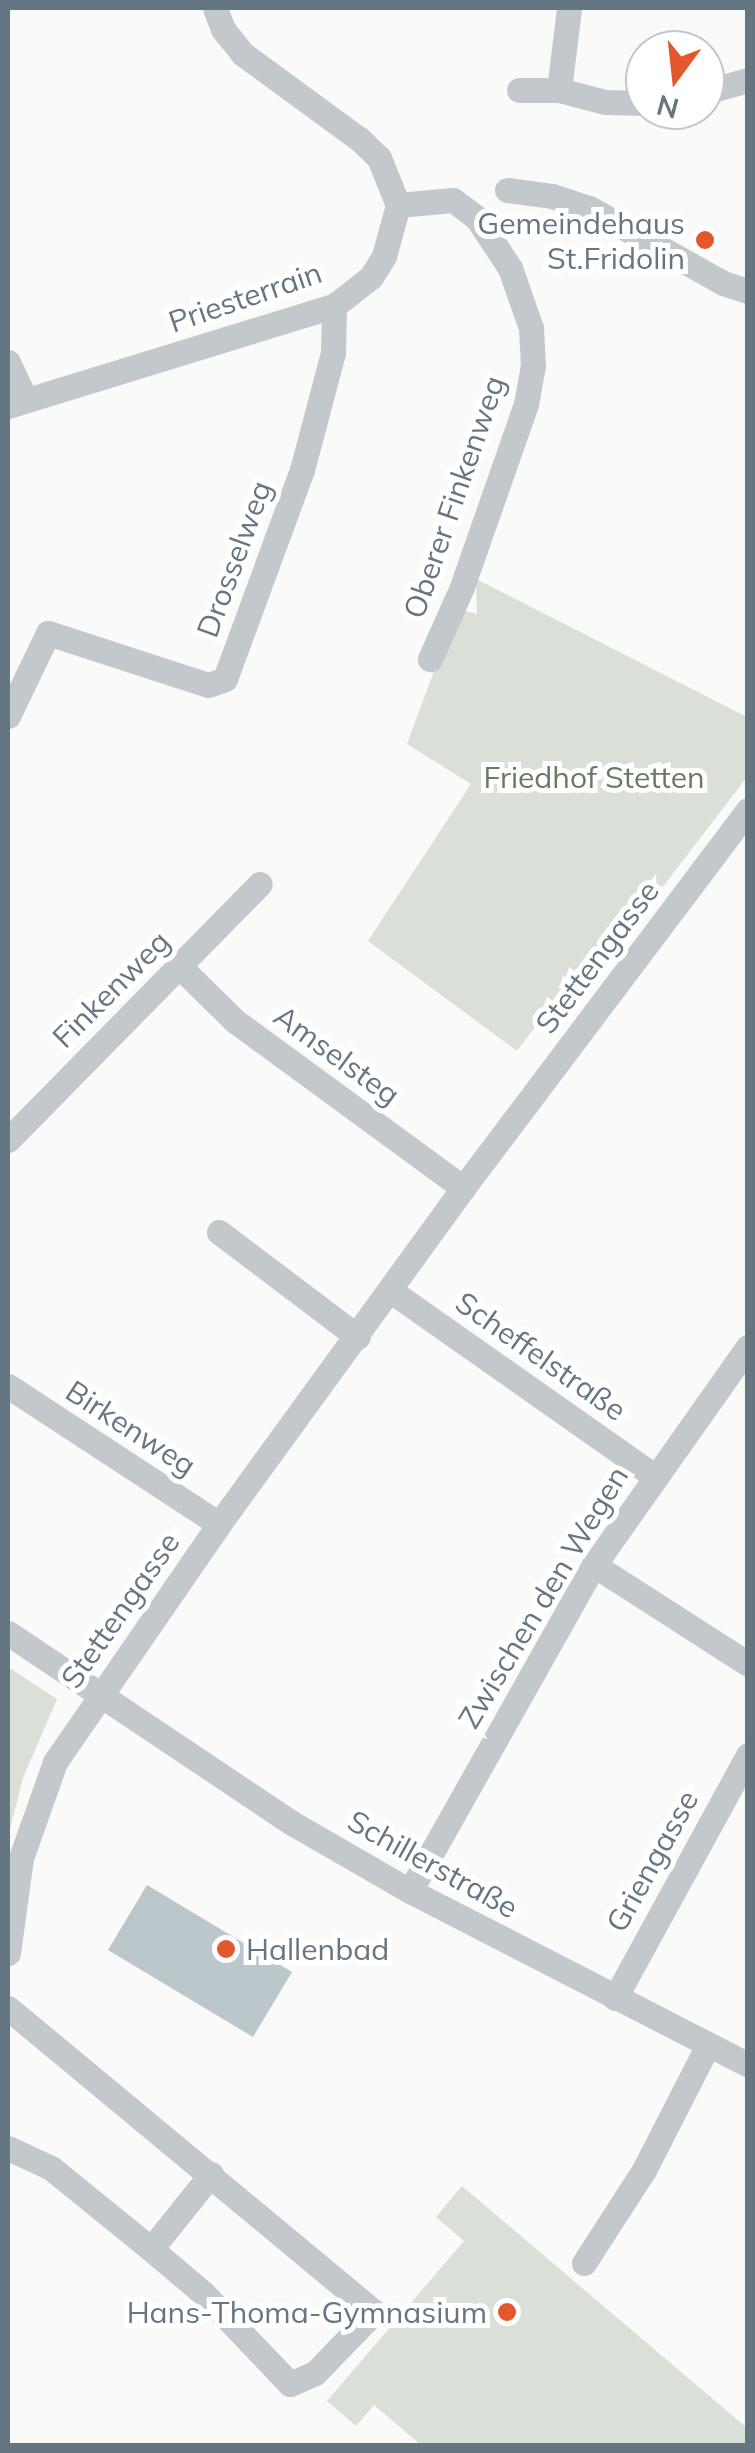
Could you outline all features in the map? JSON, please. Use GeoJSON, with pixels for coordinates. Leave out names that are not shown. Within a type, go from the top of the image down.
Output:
{"type":"FeatureCollection","features":[{"type":"Feature","properties":{"kind":"street"},"geometry":{"type":"LineString","coordinates":[[215,8],[224,30],[242,54],[379,158],[398,205]]}},
{"type":"Feature","properties":{"kind":"street"},"geometry":{"type":"LineString","coordinates":[[559,90],[569,8]]}},
{"type":"Feature","properties":{"kind":"street"},"geometry":{"type":"LineString","coordinates":[[519,90],[559,90],[606,102],[625,102]]}},
{"type":"Feature","properties":{"kind":"street"},"geometry":{"type":"LineString","coordinates":[[508,190],[552,196],[589,208],[723,283],[748,291]]}},
{"type":"Feature","properties":{"kind":"street","name":"Oberer Finkenweg"},"geometry":{"type":"LineString","coordinates":[[398,205],[453,200],[477,218],[510,268],[531,328],[533,365],[526,404],[430,659]]}},
{"type":"Feature","properties":{"kind":"street","name":"Priesterrain"},"geometry":{"type":"LineString","coordinates":[[16,403],[334,306],[377,266],[393,232],[398,205]]}},
{"type":"Feature","properties":{"kind":"street","name":"Drosselweg"},"geometry":{"type":"LineString","coordinates":[[8,716],[48,633],[208,685],[225,679],[302,470],[333,354],[334,306]]}},
{"type":"Feature","properties":{"kind":"street"},"geometry":{"type":"LineString","coordinates":[[8,362],[16,403]]}},
{"type":"Feature","properties":{"kind":"street","name":"Stettengasse"},"geometry":{"type":"LineString","coordinates":[[8,1953],[21,1858],[55,1762],[219,1524],[463,1188],[748,810]]}},
{"type":"Feature","properties":{"kind":"street","name":"Finkenweg"},"geometry":{"type":"LineString","coordinates":[[8,1140],[260,884]]}},
{"type":"Feature","properties":{"kind":"street","name":"Amselsteg"},"geometry":{"type":"LineString","coordinates":[[180,967],[234,1021],[463,1188]]}},
{"type":"Feature","properties":{"kind":"street"},"geometry":{"type":"LineString","coordinates":[[220,1232],[358,1337]]}},
{"type":"Feature","properties":{"kind":"street","name":"Scheffelstraße"},"geometry":{"type":"LineString","coordinates":[[391,1290],[653,1475]]}},
{"type":"Feature","properties":{"kind":"street","name":"Zwischen den Wegen"},"geometry":{"type":"LineString","coordinates":[[410,1890],[594,1565],[653,1475],[748,1348]]}},
{"type":"Feature","properties":{"kind":"street","name":"Birkenweg"},"geometry":{"type":"LineString","coordinates":[[8,1386],[219,1524]]}},
{"type":"Feature","properties":{"kind":"street"},"geometry":{"type":"LineString","coordinates":[[594,1565],[748,1664]]}},
{"type":"Feature","properties":{"kind":"street","name":"Schillerstraße"},"geometry":{"type":"LineString","coordinates":[[8,1633],[256,1802],[410,1890],[748,2065]]}},
{"type":"Feature","properties":{"kind":"street","name":"Griengasse"},"geometry":{"type":"LineString","coordinates":[[614,1998],[748,1755]]}},
{"type":"Feature","properties":{"kind":"street"},"geometry":{"type":"LineString","coordinates":[[8,2008],[374,2312],[315,2373],[290,2384],[203,2292],[50,2168],[8,2148]]}},
{"type":"Feature","properties":{"kind":"street"},"geometry":{"type":"LineString","coordinates":[[584,2263],[644,2170],[708,2045]]}},
{"type":"Feature","properties":{"kind":"street"},"geometry":{"type":"LineString","coordinates":[[151,2249],[211,2174]]}},
{"type":"Feature","properties":{"kind":"green space","name":"Friedhof Stetten"},"geometry":{"type":"Polygon","coordinates":[[[476,579],[747,717],[747,777],[602,966],[583,963],[517,1051],[368,941],[471,784],[407,744],[457,609],[477,614],[476,579]]]}},
{"type":"Feature","properties":{"kind":"green space"},"geometry":{"type":"Polygon","coordinates":[[[8,1667],[57,1699],[23,1778],[8,1837],[8,1667]]]}},
{"type":"Feature","properties":{"kind":"green space","name":"Hans-Thoma-Gymnasium"},"geometry":{"type":"Polygon","coordinates":[[[462,2186],[747,2428],[747,2445],[421,2445],[374,2405],[356,2426],[327,2401],[464,2241],[436,2217],[462,2186]]]}},
{"type":"Feature","properties":{"kind":"shaded area"},"geometry":{"type":"Polygon","coordinates":[[[147,1885],[292,1972],[253,2037],[108,1950],[147,1885]]]}},
{"type":"Feature","properties":{"kind":"place","name":"Gemeindehaus St.Fridolin"},"geometry":{"type":"Point","coordinates":[705,240]}},
{"type":"Feature","properties":{"kind":"place","name":"Hallenbad"},"geometry":{"type":"Point","coordinates":[226,1949]}},
{"type":"Feature","properties":{"kind":"place","name":"Hans-Thoma-Gymnasium"},"geometry":{"type":"Point","coordinates":[507,2312]}}]}
